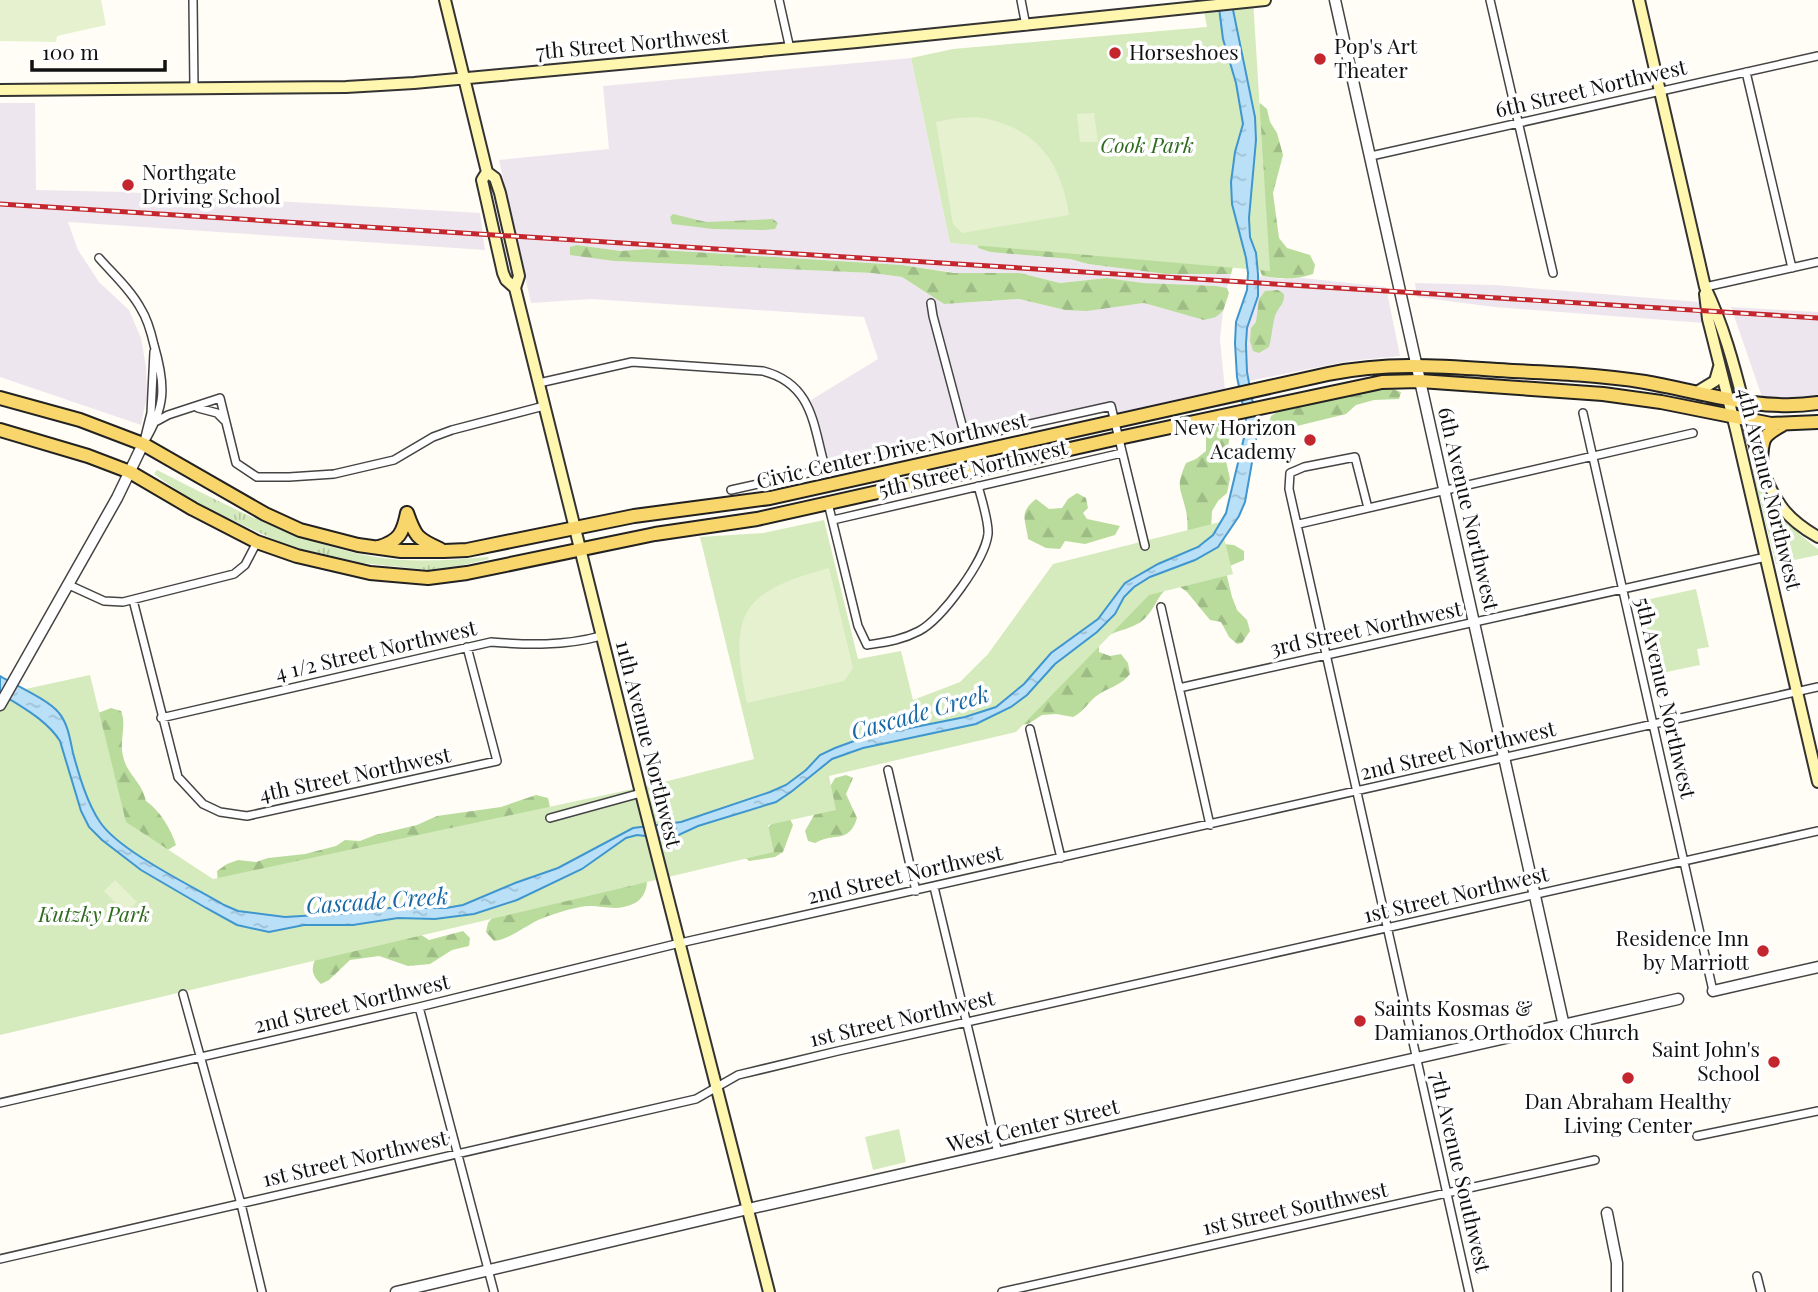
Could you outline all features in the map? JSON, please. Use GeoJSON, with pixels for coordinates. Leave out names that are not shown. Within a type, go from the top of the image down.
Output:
{"type":"FeatureCollection","features":[{"type":"Feature","properties":{"kind":"main road","name":"11th Avenue Northwest"},"geometry":{"type":"LineString","coordinates":[[445,0],[487,172],[482,180],[503,272],[506,280],[515,288],[640,793],[769,1292]]}},
{"type":"Feature","properties":{"kind":"main road","name":"7th Street Northwest"},"geometry":{"type":"LineString","coordinates":[[0,90],[345,87],[463,79],[1026,26],[1186,4],[1198,6],[1265,0]]}},
{"type":"Feature","properties":{"kind":"main road","name":"4th Avenue Northwest"},"geometry":{"type":"LineString","coordinates":[[1639,0],[1705,287],[1706,311],[1818,782]]}},
{"type":"Feature","properties":{"kind":"main road","name":"4th Avenue Northwest"},"geometry":{"type":"LineString","coordinates":[[1705,287],[1717,312],[1770,487],[1783,509],[1818,537]]}},
{"type":"Feature","properties":{"kind":"main road","name":"Civic Center Drive Northwest"},"geometry":{"type":"LineString","coordinates":[[0,398],[69,416],[143,444],[265,514],[300,530],[341,542],[401,551],[467,550],[666,512],[770,498],[1359,368],[1416,365],[1603,377],[1783,406],[1818,403]]}},
{"type":"Feature","properties":{"kind":"main road"},"geometry":{"type":"LineString","coordinates":[[1697,393],[1714,381],[1719,367]]}},
{"type":"Feature","properties":{"kind":"main road","name":"Civic Center Drive Northwest"},"geometry":{"type":"LineString","coordinates":[[0,430],[88,456],[130,472],[257,542],[330,565],[407,578],[467,573],[580,548],[757,519],[1368,384],[1420,381],[1619,396],[1748,420],[1784,424],[1818,422]]}},
{"type":"Feature","properties":{"kind":"main road"},"geometry":{"type":"LineString","coordinates":[[1761,462],[1763,439],[1769,432],[1784,424]]}},
{"type":"Feature","properties":{"kind":"main road"},"geometry":{"type":"LineString","coordinates":[[375,548],[399,538],[407,513],[415,534],[422,542],[444,551]]}},
{"type":"Feature","properties":{"kind":"street"},"geometry":{"type":"LineString","coordinates":[[193,0],[194,88]]}},
{"type":"Feature","properties":{"kind":"street"},"geometry":{"type":"LineString","coordinates":[[779,0],[790,49]]}},
{"type":"Feature","properties":{"kind":"street"},"geometry":{"type":"LineString","coordinates":[[1021,0],[1026,26]]}},
{"type":"Feature","properties":{"kind":"street","name":"6th Avenue Northwest"},"geometry":{"type":"LineString","coordinates":[[1335,0],[1564,1026]]}},
{"type":"Feature","properties":{"kind":"street"},"geometry":{"type":"LineString","coordinates":[[1490,0],[1553,273]]}},
{"type":"Feature","properties":{"kind":"street","name":"6th Street Northwest"},"geometry":{"type":"LineString","coordinates":[[1371,156],[1818,56]]}},
{"type":"Feature","properties":{"kind":"street"},"geometry":{"type":"LineString","coordinates":[[1746,72],[1791,268]]}},
{"type":"Feature","properties":{"kind":"street"},"geometry":{"type":"LineString","coordinates":[[0,705],[69,585],[157,421],[162,392],[161,363],[143,310],[99,258]]}},
{"type":"Feature","properties":{"kind":"street"},"geometry":{"type":"LineString","coordinates":[[1705,287],[1818,262]]}},
{"type":"Feature","properties":{"kind":"street"},"geometry":{"type":"LineString","coordinates":[[931,303],[965,436]]}},
{"type":"Feature","properties":{"kind":"street"},"geometry":{"type":"LineString","coordinates":[[143,444],[151,413],[155,347]]}},
{"type":"Feature","properties":{"kind":"street"},"geometry":{"type":"LineString","coordinates":[[538,383],[632,362],[774,374],[795,387],[808,406],[825,467]]}},
{"type":"Feature","properties":{"kind":"street"},"geometry":{"type":"LineString","coordinates":[[157,421],[220,398],[236,463],[257,477],[317,475],[394,460],[426,441],[452,430],[544,406]]}},
{"type":"Feature","properties":{"kind":"street","name":"5th Street Northwest"},"geometry":{"type":"LineString","coordinates":[[731,490],[965,436],[1111,406],[1115,421]]}},
{"type":"Feature","properties":{"kind":"street"},"geometry":{"type":"LineString","coordinates":[[194,408],[217,414],[224,421]]}},
{"type":"Feature","properties":{"kind":"street","name":"5th Avenue Northwest"},"geometry":{"type":"LineString","coordinates":[[1583,413],[1713,991]]}},
{"type":"Feature","properties":{"kind":"street"},"geometry":{"type":"LineString","coordinates":[[1115,421],[1145,546]]}},
{"type":"Feature","properties":{"kind":"street"},"geometry":{"type":"LineString","coordinates":[[1299,524],[1693,433]]}},
{"type":"Feature","properties":{"kind":"street","name":"5th Street Northwest"},"geometry":{"type":"LineString","coordinates":[[832,520],[1122,453]]}},
{"type":"Feature","properties":{"kind":"street","name":"7th Avenue Southwest"},"geometry":{"type":"LineString","coordinates":[[1368,508],[1355,457],[1294,470],[1288,480],[1469,1292]]}},
{"type":"Feature","properties":{"kind":"street"},"geometry":{"type":"LineString","coordinates":[[828,503],[858,626],[867,645],[900,640],[922,630],[965,583],[988,534],[978,486]]}},
{"type":"Feature","properties":{"kind":"street"},"geometry":{"type":"LineString","coordinates":[[69,585],[104,601],[133,600],[234,574],[245,565],[257,542]]}},
{"type":"Feature","properties":{"kind":"street","name":"3rd Street Northwest"},"geometry":{"type":"LineString","coordinates":[[1179,688],[1766,557]]}},
{"type":"Feature","properties":{"kind":"street"},"geometry":{"type":"LineString","coordinates":[[133,600],[161,718]]}},
{"type":"Feature","properties":{"kind":"street"},"geometry":{"type":"LineString","coordinates":[[1161,607],[1210,825]]}},
{"type":"Feature","properties":{"kind":"street","name":"4 1/2 Street Northwest"},"geometry":{"type":"LineString","coordinates":[[161,718],[491,642],[545,645],[601,636]]}},
{"type":"Feature","properties":{"kind":"street","name":"4th Street Northwest"},"geometry":{"type":"LineString","coordinates":[[161,718],[178,777],[203,804],[220,812],[247,816],[497,761],[467,647]]}},
{"type":"Feature","properties":{"kind":"street","name":"2nd Street Northwest"},"geometry":{"type":"LineString","coordinates":[[0,1103],[419,1007],[680,943],[1818,687]]}},
{"type":"Feature","properties":{"kind":"street"},"geometry":{"type":"LineString","coordinates":[[1030,729],[1061,858]]}},
{"type":"Feature","properties":{"kind":"street"},"geometry":{"type":"LineString","coordinates":[[888,770],[916,891]]}},
{"type":"Feature","properties":{"kind":"street"},"geometry":{"type":"LineString","coordinates":[[550,818],[640,793]]}},
{"type":"Feature","properties":{"kind":"street","name":"1st Street Northwest"},"geometry":{"type":"LineString","coordinates":[[0,1259],[696,1099],[738,1075],[966,1021],[1818,831]]}},
{"type":"Feature","properties":{"kind":"street"},"geometry":{"type":"LineString","coordinates":[[934,887],[998,1153]]}},
{"type":"Feature","properties":{"kind":"street"},"geometry":{"type":"LineString","coordinates":[[1713,991],[1818,967]]}},
{"type":"Feature","properties":{"kind":"street"},"geometry":{"type":"LineString","coordinates":[[183,995],[241,1204],[262,1292]]}},
{"type":"Feature","properties":{"kind":"street","name":"West Center Street"},"geometry":{"type":"LineString","coordinates":[[396,1292],[748,1209],[1678,999]]}},
{"type":"Feature","properties":{"kind":"street"},"geometry":{"type":"LineString","coordinates":[[419,1007],[494,1292]]}},
{"type":"Feature","properties":{"kind":"street"},"geometry":{"type":"LineString","coordinates":[[1697,1136],[1818,1111]]}},
{"type":"Feature","properties":{"kind":"street","name":"1st Street Southwest"},"geometry":{"type":"LineString","coordinates":[[1002,1292],[1595,1160]]}},
{"type":"Feature","properties":{"kind":"street"},"geometry":{"type":"LineString","coordinates":[[1607,1213],[1618,1270],[1617,1292]]}},
{"type":"Feature","properties":{"kind":"street"},"geometry":{"type":"LineString","coordinates":[[1757,1276],[1761,1292]]}},
{"type":"Feature","properties":{"kind":"shaded area"},"geometry":{"type":"Polygon","coordinates":[[[911,58],[950,243],[978,245],[978,248],[990,252],[1070,259],[1088,264],[1166,274],[1231,274],[1227,288],[1139,283],[1107,278],[1060,283],[1020,273],[957,273],[902,265],[646,249],[621,251],[577,245],[571,254],[614,261],[873,273],[902,277],[944,304],[1019,299],[1065,310],[1144,303],[1187,315],[1216,317],[1223,311],[1220,339],[1225,390],[1117,413],[1114,403],[827,464],[811,400],[878,359],[864,317],[591,299],[531,303],[499,160],[609,149],[603,86],[911,58]]]}},
{"type":"Feature","properties":{"kind":"shaded area"},"geometry":{"type":"Polygon","coordinates":[[[0,103],[35,103],[36,190],[124,192],[480,213],[485,250],[68,222],[78,250],[99,282],[129,310],[141,338],[147,396],[141,425],[0,377],[0,103]]]}},
{"type":"Feature","properties":{"kind":"shaded area"},"geometry":{"type":"Polygon","coordinates":[[[1258,276],[1386,287],[1400,356],[1349,361],[1248,381],[1247,328],[1258,296],[1258,276]]]}},
{"type":"Feature","properties":{"kind":"shaded area"},"geometry":{"type":"Polygon","coordinates":[[[1415,283],[1495,285],[1699,302],[1704,323],[1494,307],[1417,297],[1415,283]]]}},
{"type":"Feature","properties":{"kind":"shaded area"},"geometry":{"type":"Polygon","coordinates":[[[1731,307],[1818,312],[1818,395],[1784,400],[1762,397],[1731,307]]]}},
{"type":"Feature","properties":{"kind":"green space"},"geometry":{"type":"Polygon","coordinates":[[[0,0],[101,0],[106,25],[57,36],[56,42],[0,41],[0,0]]]}},
{"type":"Feature","properties":{"kind":"green space","name":"Cook Park"},"geometry":{"type":"Polygon","coordinates":[[[1202,0],[1253,0],[1270,271],[950,243],[911,58],[953,49],[1207,27],[1202,0]]]}},
{"type":"Feature","properties":{"kind":"green space"},"geometry":{"type":"Polygon","coordinates":[[[1260,103],[1267,109],[1283,155],[1273,193],[1279,238],[1287,248],[1310,255],[1315,265],[1313,274],[1307,276],[1262,276],[1252,246],[1257,112],[1260,103]]]}},
{"type":"Feature","properties":{"kind":"green space"},"geometry":{"type":"Polygon","coordinates":[[[1094,113],[1098,142],[1080,142],[1077,114],[1094,113]]]}},
{"type":"Feature","properties":{"kind":"green space"},"geometry":{"type":"Polygon","coordinates":[[[976,117],[1013,128],[1041,148],[1059,177],[1069,215],[962,233],[953,224],[936,122],[976,117]]]}},
{"type":"Feature","properties":{"kind":"green space"},"geometry":{"type":"Polygon","coordinates":[[[673,214],[706,222],[773,219],[778,223],[775,229],[713,229],[672,224],[670,217],[673,214]]]}},
{"type":"Feature","properties":{"kind":"green space"},"geometry":{"type":"Polygon","coordinates":[[[979,240],[1234,263],[1231,274],[1166,274],[1088,264],[1070,259],[990,252],[978,248],[979,240]]]}},
{"type":"Feature","properties":{"kind":"green space"},"geometry":{"type":"Polygon","coordinates":[[[577,245],[621,251],[646,249],[902,265],[954,273],[1020,273],[1060,283],[1107,278],[1143,283],[1216,286],[1227,288],[1229,293],[1223,311],[1216,317],[1204,320],[1144,303],[1087,311],[1065,310],[1019,299],[944,304],[902,277],[872,273],[614,261],[570,255],[570,247],[577,245]]]}},
{"type":"Feature","properties":{"kind":"green space"},"geometry":{"type":"Polygon","coordinates":[[[1278,290],[1284,297],[1275,316],[1269,347],[1259,353],[1253,351],[1250,341],[1251,328],[1256,322],[1259,299],[1265,291],[1278,290]]]}},
{"type":"Feature","properties":{"kind":"green space"},"geometry":{"type":"Polygon","coordinates":[[[1392,389],[1401,392],[1399,399],[1374,400],[1356,405],[1346,414],[1289,428],[1269,423],[1271,416],[1297,404],[1392,389]]]}},
{"type":"Feature","properties":{"kind":"green space"},"geometry":{"type":"Polygon","coordinates":[[[1222,420],[1231,427],[1226,461],[1230,479],[1227,493],[1212,511],[1211,528],[1223,544],[1234,545],[1244,551],[1244,560],[1225,568],[1237,610],[1247,620],[1250,631],[1242,643],[1237,644],[1229,637],[1221,622],[1210,620],[1187,592],[1176,584],[1170,586],[1142,621],[1099,642],[1099,652],[1110,656],[1121,654],[1128,663],[1130,674],[1126,678],[1095,697],[1073,717],[1042,715],[1028,724],[1010,726],[1188,534],[1187,514],[1180,488],[1181,478],[1186,463],[1206,451],[1206,435],[1212,423],[1222,420]]]}},
{"type":"Feature","properties":{"kind":"green space"},"geometry":{"type":"Polygon","coordinates":[[[1752,469],[1780,514],[1818,549],[1818,555],[1776,564],[1752,469]]]}},
{"type":"Feature","properties":{"kind":"green space"},"geometry":{"type":"Polygon","coordinates":[[[157,470],[263,522],[346,551],[403,560],[489,559],[438,571],[362,563],[288,546],[195,503],[154,474],[157,470]]]}},
{"type":"Feature","properties":{"kind":"green space"},"geometry":{"type":"Polygon","coordinates":[[[1077,493],[1086,498],[1088,508],[1083,513],[1087,519],[1120,526],[1115,535],[1085,544],[1065,541],[1060,549],[1046,548],[1028,539],[1024,517],[1030,504],[1036,499],[1049,509],[1062,508],[1068,499],[1077,493]]]}},
{"type":"Feature","properties":{"kind":"green space","name":"Kutzky Park"},"geometry":{"type":"Polygon","coordinates":[[[824,520],[858,659],[901,651],[913,700],[960,682],[988,654],[1053,564],[1220,522],[1233,574],[1149,595],[1016,732],[829,776],[836,810],[768,825],[774,852],[0,1035],[0,705],[7,693],[90,675],[126,822],[213,879],[656,784],[754,759],[700,537],[763,533],[824,520]]]}},
{"type":"Feature","properties":{"kind":"green space"},"geometry":{"type":"Polygon","coordinates":[[[829,568],[853,668],[844,681],[747,703],[739,647],[741,627],[748,611],[759,598],[776,587],[829,568]]]}},
{"type":"Feature","properties":{"kind":"green space"},"geometry":{"type":"Polygon","coordinates":[[[1696,589],[1709,647],[1697,649],[1700,665],[1657,674],[1641,601],[1696,589]]]}},
{"type":"Feature","properties":{"kind":"green space"},"geometry":{"type":"Polygon","coordinates":[[[111,708],[121,711],[123,717],[122,750],[125,763],[146,801],[160,815],[174,839],[176,845],[166,851],[128,835],[88,717],[111,708]]]}},
{"type":"Feature","properties":{"kind":"green space"},"geometry":{"type":"Polygon","coordinates":[[[846,775],[853,778],[846,794],[857,818],[854,826],[841,836],[815,843],[808,841],[805,831],[835,778],[846,775]]]}},
{"type":"Feature","properties":{"kind":"green space"},"geometry":{"type":"Polygon","coordinates":[[[536,795],[548,798],[551,812],[218,882],[217,871],[238,860],[256,862],[305,854],[336,846],[345,840],[360,841],[417,825],[437,816],[501,807],[536,795]]]}},
{"type":"Feature","properties":{"kind":"green space"},"geometry":{"type":"Polygon","coordinates":[[[790,819],[793,825],[783,852],[775,857],[749,861],[742,855],[773,822],[790,819]]]}},
{"type":"Feature","properties":{"kind":"green space"},"geometry":{"type":"Polygon","coordinates":[[[647,872],[645,891],[641,898],[626,907],[587,906],[553,914],[500,940],[494,941],[486,932],[488,923],[498,911],[647,872]]]}},
{"type":"Feature","properties":{"kind":"green space"},"geometry":{"type":"Polygon","coordinates":[[[115,880],[137,902],[125,913],[104,891],[115,880]]]}},
{"type":"Feature","properties":{"kind":"green space"},"geometry":{"type":"Polygon","coordinates":[[[415,931],[429,940],[463,931],[470,938],[469,946],[452,950],[430,964],[408,966],[379,956],[350,960],[321,984],[313,973],[318,953],[415,931]]]}},
{"type":"Feature","properties":{"kind":"green space"},"geometry":{"type":"Polygon","coordinates":[[[899,1129],[906,1162],[873,1170],[865,1137],[899,1129]]]}},
{"type":"Feature","properties":{"kind":"water"},"geometry":{"type":"Polygon","coordinates":[[[1218,0],[1231,0],[1255,117],[1256,140],[1249,218],[1250,237],[1256,253],[1258,296],[1247,328],[1246,344],[1247,372],[1257,434],[1245,502],[1218,547],[1195,560],[1150,577],[1134,587],[1124,597],[1115,614],[1097,632],[1055,664],[1027,695],[1011,707],[976,724],[863,748],[832,759],[776,802],[698,826],[670,839],[637,835],[626,838],[582,869],[517,900],[474,914],[435,919],[398,918],[353,925],[304,925],[269,932],[237,925],[206,908],[141,870],[102,840],[89,827],[81,811],[60,741],[40,720],[0,693],[0,676],[40,698],[59,713],[67,727],[91,806],[109,833],[123,845],[224,905],[238,911],[285,917],[463,905],[558,868],[633,828],[681,822],[770,792],[786,785],[820,755],[835,748],[865,737],[965,717],[996,707],[1024,684],[1051,653],[1098,619],[1125,583],[1158,564],[1198,547],[1213,535],[1226,513],[1247,425],[1237,377],[1235,343],[1236,322],[1247,290],[1248,273],[1232,204],[1231,182],[1235,152],[1243,124],[1236,83],[1223,39],[1218,0]]]}},
{"type":"Feature","properties":{"kind":"railway"},"geometry":{"type":"LineString","coordinates":[[0,204],[1818,318]]}},
{"type":"Feature","properties":{"kind":"place","name":"Horseshoes"},"geometry":{"type":"Point","coordinates":[1115,53]}},
{"type":"Feature","properties":{"kind":"place","name":"Pop's Art Theater"},"geometry":{"type":"Point","coordinates":[1320,59]}},
{"type":"Feature","properties":{"kind":"place","name":"Northgate Driving School"},"geometry":{"type":"Point","coordinates":[128,185]}},
{"type":"Feature","properties":{"kind":"place","name":"New Horizon Academy"},"geometry":{"type":"Point","coordinates":[1310,440]}},
{"type":"Feature","properties":{"kind":"place","name":"Residence Inn by Marriott"},"geometry":{"type":"Point","coordinates":[1763,951]}},
{"type":"Feature","properties":{"kind":"place","name":"Saints Kosmas & Damianos Orthodox Church"},"geometry":{"type":"Point","coordinates":[1360,1021]}},
{"type":"Feature","properties":{"kind":"place","name":"Saint John's School"},"geometry":{"type":"Point","coordinates":[1774,1062]}},
{"type":"Feature","properties":{"kind":"place","name":"Dan Abraham Healthy Living Center"},"geometry":{"type":"Point","coordinates":[1628,1078]}},
{"type":"Feature","properties":{"kind":"water label","name":"Cascade Creek"},"geometry":{"type":"Point","coordinates":[920,713]}},
{"type":"Feature","properties":{"kind":"water label","name":"Cascade Creek"},"geometry":{"type":"Point","coordinates":[377,901]}}]}
